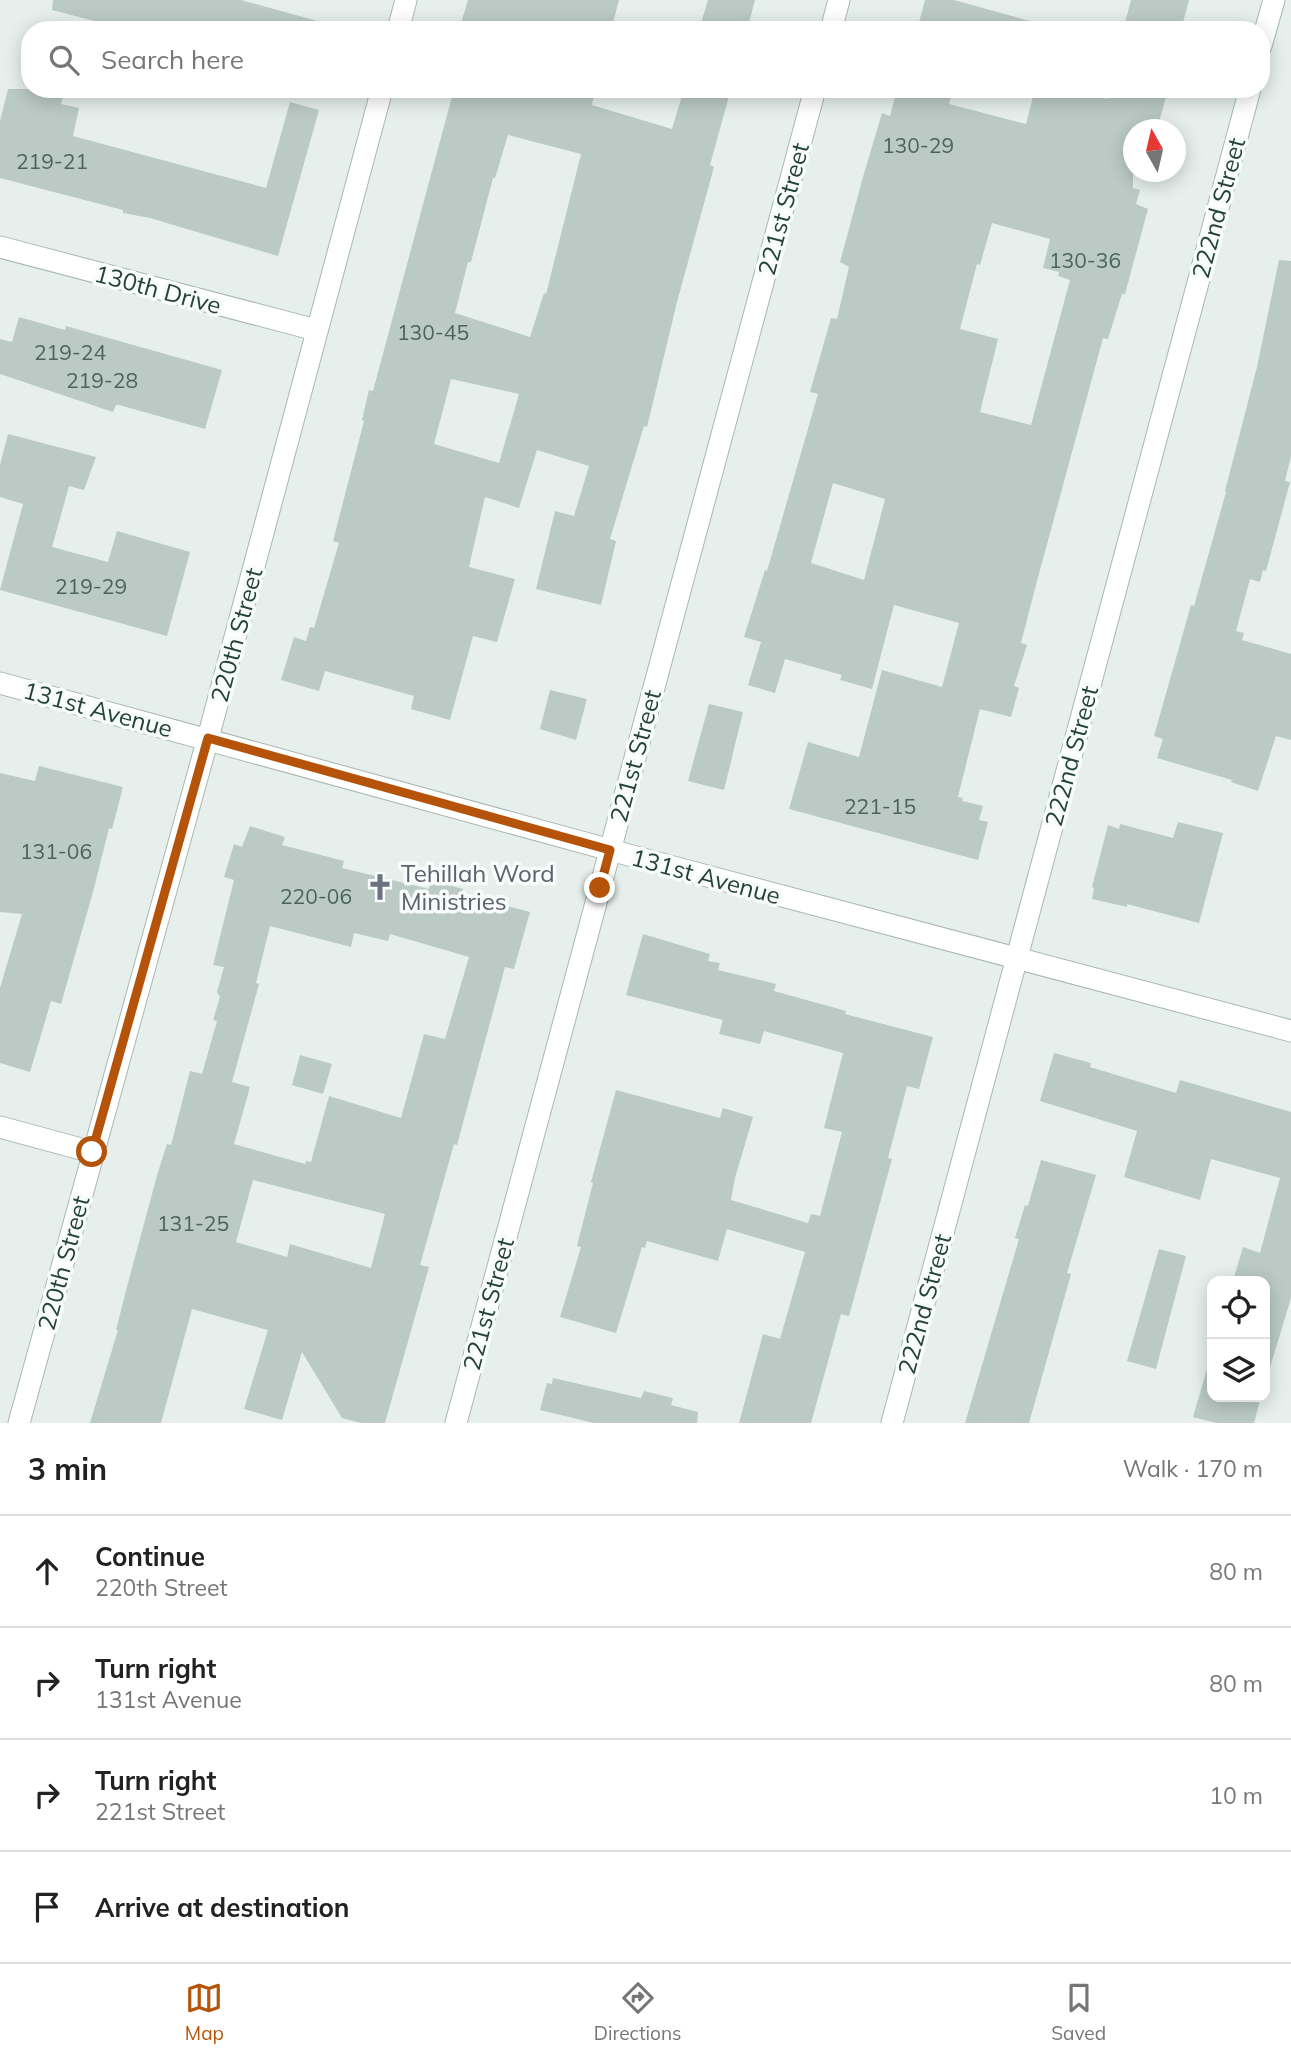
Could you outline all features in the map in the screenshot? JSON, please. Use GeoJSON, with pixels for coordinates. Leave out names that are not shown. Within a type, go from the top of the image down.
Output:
{"type":"FeatureCollection","features":[{"type":"Feature","properties":{"kind":"street"},"geometry":{"type":"LineString","coordinates":[[400,21],[406,0]]}},
{"type":"Feature","properties":{"kind":"street"},"geometry":{"type":"LineString","coordinates":[[833,21],[839,0]]}},
{"type":"Feature","properties":{"kind":"street"},"geometry":{"type":"LineString","coordinates":[[1268,21],[1274,0]]}},
{"type":"Feature","properties":{"kind":"street","name":"220th Street"},"geometry":{"type":"LineString","coordinates":[[19,1423],[208,738],[380,98]]}},
{"type":"Feature","properties":{"kind":"street","name":"221st Street"},"geometry":{"type":"LineString","coordinates":[[456,1423],[813,98]]}},
{"type":"Feature","properties":{"kind":"street","name":"222nd Street"},"geometry":{"type":"LineString","coordinates":[[892,1423],[1248,98]]}},
{"type":"Feature","properties":{"kind":"street","name":"130th Drive"},"geometry":{"type":"LineString","coordinates":[[0,247],[316,330]]}},
{"type":"Feature","properties":{"kind":"street","name":"131st Avenue"},"geometry":{"type":"LineString","coordinates":[[0,683],[1016,960],[1291,1031]]}},
{"type":"Feature","properties":{"kind":"street"},"geometry":{"type":"LineString","coordinates":[[0,1128],[92,1152]]}},
{"type":"Feature","properties":{"kind":"building"},"geometry":{"type":"Polygon","coordinates":[[[53,0],[241,0],[317,21],[94,21],[52,10],[53,0]]]}},
{"type":"Feature","properties":{"kind":"building"},"geometry":{"type":"Polygon","coordinates":[[[468,0],[619,0],[613,21],[462,21],[468,0]]]}},
{"type":"Feature","properties":{"kind":"building"},"geometry":{"type":"Polygon","coordinates":[[[708,0],[755,0],[749,21],[702,21],[708,0]]]}},
{"type":"Feature","properties":{"kind":"building"},"geometry":{"type":"Polygon","coordinates":[[[925,0],[954,0],[1030,21],[919,21],[925,0]]]}},
{"type":"Feature","properties":{"kind":"building"},"geometry":{"type":"Polygon","coordinates":[[[1131,0],[1189,0],[1183,21],[1125,21],[1131,0]]]}},
{"type":"Feature","properties":{"kind":"building"},"geometry":{"type":"Polygon","coordinates":[[[8,89],[21,89],[21,98],[63,98],[61,104],[79,108],[73,136],[266,188],[290,102],[319,110],[278,256],[150,218],[123,213],[123,210],[0,178],[0,121],[8,89]]]}},
{"type":"Feature","properties":{"kind":"building"},"geometry":{"type":"Polygon","coordinates":[[[452,98],[593,98],[592,105],[672,129],[681,98],[729,98],[710,165],[714,167],[677,302],[647,427],[644,426],[610,539],[616,541],[601,605],[536,589],[555,511],[574,516],[589,466],[537,450],[519,508],[485,497],[469,567],[515,579],[497,642],[473,636],[450,720],[411,709],[414,696],[325,671],[319,691],[281,680],[294,637],[306,641],[310,627],[314,628],[339,543],[333,541],[364,421],[362,420],[369,390],[373,391],[452,98]],[[508,135],[493,178],[455,313],[530,337],[544,293],[546,294],[581,154],[508,135]],[[451,379],[434,444],[499,463],[519,394],[451,379]]]}},
{"type":"Feature","properties":{"kind":"building"},"geometry":{"type":"Polygon","coordinates":[[[895,98],[951,98],[949,104],[1026,124],[1033,98],[1166,98],[1160,119],[1123,119],[1123,182],[1133,182],[1133,188],[1140,190],[1136,204],[1148,209],[1125,294],[1122,294],[1108,339],[1103,338],[1037,581],[1021,643],[1027,645],[1014,686],[1019,688],[1011,717],[980,709],[958,797],[963,798],[962,801],[983,806],[979,820],[988,822],[978,860],[789,809],[808,742],[859,757],[882,670],[942,687],[959,623],[894,605],[872,689],[840,680],[842,675],[785,659],[775,693],[748,685],[761,642],[744,637],[765,570],[767,571],[818,394],[810,392],[831,318],[837,319],[849,267],[840,262],[882,113],[890,116],[895,98]],[[992,223],[980,265],[977,264],[960,329],[998,339],[980,412],[1031,425],[1070,280],[1058,276],[1059,272],[1043,268],[1050,239],[992,223]],[[833,483],[811,563],[864,580],[885,499],[833,483]]]}},
{"type":"Feature","properties":{"kind":"building"},"geometry":{"type":"Polygon","coordinates":[[[1279,260],[1291,261],[1291,456],[1285,481],[1290,482],[1266,571],[1263,570],[1260,582],[1250,579],[1236,631],[1244,633],[1242,640],[1291,654],[1291,740],[1276,736],[1258,791],[1231,782],[1232,780],[1157,758],[1163,739],[1154,736],[1226,492],[1257,367],[1279,260]]]}},
{"type":"Feature","properties":{"kind":"building"},"geometry":{"type":"Polygon","coordinates":[[[19,317],[65,330],[66,326],[222,370],[205,429],[119,405],[116,405],[113,412],[0,374],[0,339],[12,342],[19,317]]]}},
{"type":"Feature","properties":{"kind":"building"},"geometry":{"type":"Polygon","coordinates":[[[8,434],[96,457],[84,490],[69,486],[52,547],[108,562],[117,531],[190,552],[167,636],[0,590],[23,504],[0,497],[0,465],[8,434]]]}},
{"type":"Feature","properties":{"kind":"building"},"geometry":{"type":"Polygon","coordinates":[[[550,690],[587,699],[576,740],[540,729],[550,690]]]}},
{"type":"Feature","properties":{"kind":"building"},"geometry":{"type":"Polygon","coordinates":[[[709,704],[743,712],[724,790],[688,781],[709,704]]]}},
{"type":"Feature","properties":{"kind":"building"},"geometry":{"type":"Polygon","coordinates":[[[39,766],[123,787],[112,829],[109,828],[61,1004],[51,1001],[30,1072],[0,1063],[0,988],[22,914],[0,912],[0,773],[35,781],[39,766]]]}},
{"type":"Feature","properties":{"kind":"building"},"geometry":{"type":"Polygon","coordinates":[[[1178,822],[1223,833],[1199,923],[1127,904],[1127,907],[1092,899],[1092,887],[1108,825],[1119,829],[1120,824],[1173,838],[1178,822]]]}},
{"type":"Feature","properties":{"kind":"building"},"geometry":{"type":"Polygon","coordinates":[[[250,826],[285,837],[282,845],[344,861],[342,868],[429,889],[431,880],[463,889],[462,894],[530,912],[514,969],[505,967],[457,1145],[454,1144],[420,1265],[429,1267],[385,1423],[361,1423],[342,1418],[302,1352],[282,1420],[244,1409],[268,1330],[192,1309],[161,1423],[90,1423],[118,1330],[158,1172],[167,1144],[171,1145],[190,1071],[202,1074],[217,1021],[213,1020],[220,997],[217,992],[224,967],[213,965],[234,880],[224,877],[234,844],[242,847],[250,826]],[[270,926],[256,983],[259,984],[232,1082],[250,1087],[234,1144],[305,1164],[306,1161],[311,1162],[329,1096],[401,1118],[424,1034],[445,1039],[469,957],[390,934],[388,941],[354,933],[351,947],[270,926]],[[253,1180],[236,1242],[287,1257],[290,1244],[371,1268],[385,1214],[253,1180]]]}},
{"type":"Feature","properties":{"kind":"building"},"geometry":{"type":"Polygon","coordinates":[[[643,934],[710,954],[708,961],[720,963],[718,970],[776,984],[774,991],[846,1011],[845,1014],[933,1037],[919,1089],[907,1086],[888,1158],[892,1159],[849,1316],[841,1314],[811,1423],[739,1423],[763,1334],[780,1339],[805,1252],[727,1229],[718,1261],[647,1241],[645,1248],[642,1247],[616,1333],[560,1317],[581,1247],[577,1246],[593,1183],[591,1182],[616,1090],[720,1118],[723,1108],[753,1117],[731,1200],[808,1223],[811,1214],[820,1216],[842,1132],[824,1128],[843,1053],[764,1031],[760,1044],[719,1034],[723,1020],[626,995],[643,934]]]}},
{"type":"Feature","properties":{"kind":"building"},"geometry":{"type":"Polygon","coordinates":[[[1054,1053],[1176,1093],[1180,1080],[1291,1112],[1291,1298],[1270,1367],[1270,1276],[1234,1276],[1243,1247],[1260,1253],[1280,1178],[1211,1159],[1200,1200],[1124,1177],[1137,1131],[1040,1101],[1054,1053]]]}},
{"type":"Feature","properties":{"kind":"building"},"geometry":{"type":"Polygon","coordinates":[[[300,1055],[332,1064],[323,1094],[292,1085],[300,1055]]]}},
{"type":"Feature","properties":{"kind":"building"},"geometry":{"type":"Polygon","coordinates":[[[1041,1160],[1096,1175],[1067,1273],[1071,1274],[1029,1423],[965,1423],[1019,1239],[1015,1238],[1025,1205],[1028,1206],[1041,1160]]]}},
{"type":"Feature","properties":{"kind":"building"},"geometry":{"type":"Polygon","coordinates":[[[1159,1249],[1186,1256],[1156,1369],[1127,1361],[1159,1249]]]}},
{"type":"Feature","properties":{"kind":"building"},"geometry":{"type":"Polygon","coordinates":[[[1207,1369],[1207,1402],[1260,1402],[1254,1423],[1216,1423],[1193,1417],[1207,1369]]]}},
{"type":"Feature","properties":{"kind":"building"},"geometry":{"type":"Polygon","coordinates":[[[553,1378],[641,1398],[644,1391],[673,1398],[671,1405],[698,1412],[697,1423],[594,1423],[540,1410],[547,1383],[552,1384],[553,1378]]]}},
{"type":"Feature","properties":{"kind":"place","name":"Tehillah Word Ministries"},"geometry":{"type":"Point","coordinates":[380,887]}},
{"type":"Feature","properties":{"kind":"route"},"geometry":{"type":"LineString","coordinates":[[92,1152],[208,738],[610,850],[600,888]]}}]}
